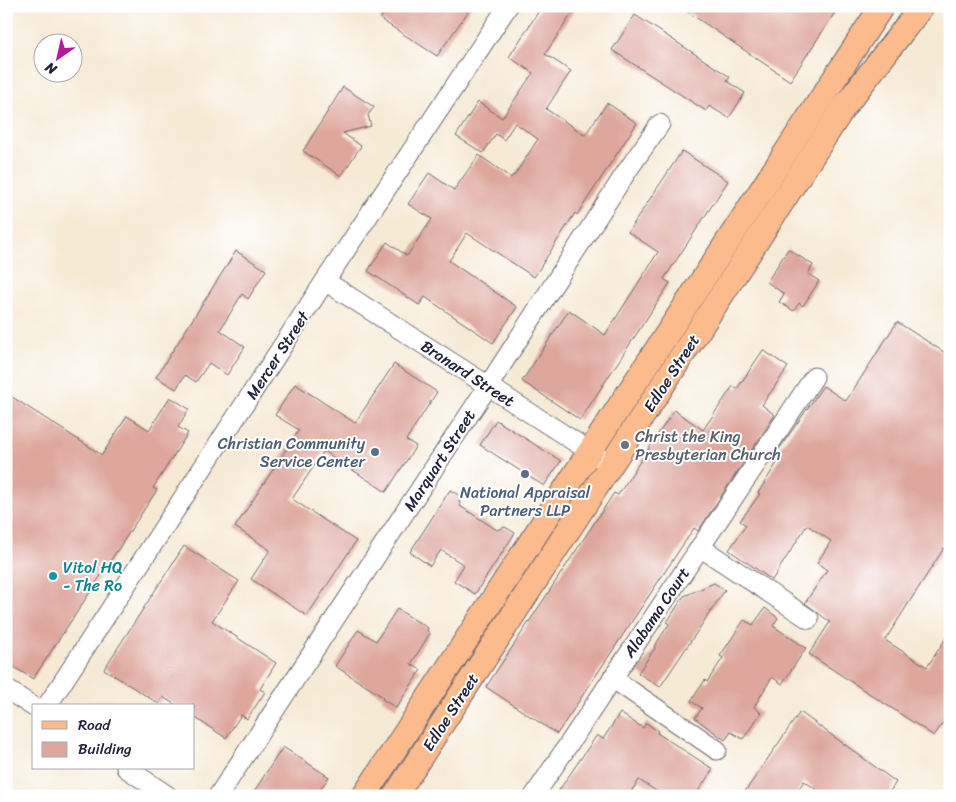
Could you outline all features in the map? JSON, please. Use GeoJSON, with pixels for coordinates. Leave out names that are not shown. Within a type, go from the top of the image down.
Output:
{"type":"FeatureCollection","features":[{"type":"Feature","properties":{"kind":"main road","name":"Edloe Street"},"geometry":{"type":"LineString","coordinates":[[395,796],[724,290],[834,100],[882,6]]}},
{"type":"Feature","properties":{"kind":"main road","name":"Edloe Street"},"geometry":{"type":"LineString","coordinates":[[364,796],[704,276],[834,100],[922,6]]}},
{"type":"Feature","properties":{"kind":"main road"},"geometry":{"type":"LineString","coordinates":[[704,276],[724,290]]}},
{"type":"Feature","properties":{"kind":"main road"},"geometry":{"type":"LineString","coordinates":[[444,674],[466,688]]}},
{"type":"Feature","properties":{"kind":"street","name":"Mercer Street"},"geometry":{"type":"LineString","coordinates":[[48,704],[508,6]]}},
{"type":"Feature","properties":{"kind":"street","name":"Marquart Street"},"geometry":{"type":"LineString","coordinates":[[218,796],[627,171],[660,124]]}},
{"type":"Feature","properties":{"kind":"street","name":"Branard Street"},"geometry":{"type":"LineString","coordinates":[[326,281],[611,465]]}},
{"type":"Feature","properties":{"kind":"street","name":"Alabama Court"},"geometry":{"type":"LineString","coordinates":[[534,796],[814,377]]}},
{"type":"Feature","properties":{"kind":"street"},"geometry":{"type":"LineString","coordinates":[[700,546],[809,619]]}},
{"type":"Feature","properties":{"kind":"street"},"geometry":{"type":"LineString","coordinates":[[612,678],[717,750]]}},
{"type":"Feature","properties":{"kind":"street"},"geometry":{"type":"LineString","coordinates":[[6,689],[32,706]]}},
{"type":"Feature","properties":{"kind":"street"},"geometry":{"type":"LineString","coordinates":[[129,770],[168,796]]}},
{"type":"Feature","properties":{"kind":"building"},"geometry":{"type":"Polygon","coordinates":[[[388,6],[472,6],[437,56],[380,19],[388,6]]]}},
{"type":"Feature","properties":{"kind":"building"},"geometry":{"type":"Polygon","coordinates":[[[542,6],[577,6],[545,54],[571,71],[546,109],[585,135],[607,103],[637,123],[577,215],[575,213],[534,277],[467,233],[449,261],[517,307],[493,343],[425,297],[419,305],[368,271],[387,242],[407,256],[432,219],[408,204],[429,173],[454,190],[479,155],[511,178],[514,176],[538,139],[515,123],[504,140],[496,134],[483,153],[456,136],[478,102],[502,118],[533,73],[509,57],[542,6]]]}},
{"type":"Feature","properties":{"kind":"building"},"geometry":{"type":"Polygon","coordinates":[[[679,6],[839,6],[790,81],[679,6]]]}},
{"type":"Feature","properties":{"kind":"building"},"geometry":{"type":"Polygon","coordinates":[[[635,15],[730,77],[727,81],[745,93],[729,118],[709,106],[706,111],[612,50],[635,15]]]}},
{"type":"Feature","properties":{"kind":"building"},"geometry":{"type":"Polygon","coordinates":[[[343,87],[374,107],[368,115],[371,126],[343,133],[361,146],[341,176],[303,151],[343,87]]]}},
{"type":"Feature","properties":{"kind":"building"},"geometry":{"type":"Polygon","coordinates":[[[682,151],[728,181],[664,279],[670,283],[580,420],[522,381],[569,310],[605,335],[658,252],[628,232],[682,151]]]}},
{"type":"Feature","properties":{"kind":"building"},"geometry":{"type":"Polygon","coordinates":[[[788,249],[813,265],[808,274],[819,281],[803,306],[799,303],[794,311],[779,302],[784,294],[767,282],[788,249]]]}},
{"type":"Feature","properties":{"kind":"building"},"geometry":{"type":"Polygon","coordinates":[[[236,251],[266,270],[248,299],[242,294],[220,330],[245,347],[227,375],[209,363],[196,382],[185,375],[176,389],[156,377],[236,251]]]}},
{"type":"Feature","properties":{"kind":"building"},"geometry":{"type":"Polygon","coordinates":[[[897,322],[950,356],[950,551],[944,548],[885,640],[927,667],[950,632],[950,712],[934,736],[809,654],[830,622],[805,603],[827,570],[817,563],[831,541],[807,525],[772,580],[729,550],[746,525],[740,521],[760,494],[758,493],[780,458],[775,455],[823,386],[846,401],[897,322]]]}},
{"type":"Feature","properties":{"kind":"building"},"geometry":{"type":"Polygon","coordinates":[[[763,350],[788,367],[762,405],[775,415],[698,531],[694,528],[557,734],[486,687],[614,493],[618,495],[674,410],[703,430],[733,386],[737,389],[763,350]]]}},
{"type":"Feature","properties":{"kind":"building"},"geometry":{"type":"Polygon","coordinates":[[[394,364],[437,392],[406,440],[416,446],[386,492],[324,451],[292,499],[356,541],[307,616],[251,579],[270,550],[235,527],[299,430],[275,415],[295,384],[355,423],[394,364]]]}},
{"type":"Feature","properties":{"kind":"building","name":"Vitol HQ - The Ro"},"geometry":{"type":"Polygon","coordinates":[[[6,393],[102,455],[127,416],[149,430],[170,397],[189,409],[178,427],[188,433],[153,488],[157,490],[33,679],[6,662],[6,393]]]}},
{"type":"Feature","properties":{"kind":"building"},"geometry":{"type":"Polygon","coordinates":[[[496,420],[561,461],[544,486],[480,445],[496,420]]]}},
{"type":"Feature","properties":{"kind":"building"},"geometry":{"type":"Polygon","coordinates":[[[450,490],[459,495],[460,506],[497,530],[505,527],[515,533],[475,594],[454,581],[464,565],[441,550],[430,566],[410,552],[450,490]]]}},
{"type":"Feature","properties":{"kind":"building"},"geometry":{"type":"Polygon","coordinates":[[[184,546],[239,581],[212,621],[276,663],[260,689],[265,692],[247,719],[241,715],[226,738],[195,718],[195,704],[174,704],[163,697],[159,704],[104,669],[184,546]]]}},
{"type":"Feature","properties":{"kind":"building"},"geometry":{"type":"Polygon","coordinates":[[[714,583],[725,590],[660,687],[638,673],[655,648],[669,624],[667,622],[684,596],[714,583]]]}},
{"type":"Feature","properties":{"kind":"building"},"geometry":{"type":"Polygon","coordinates":[[[765,608],[778,618],[773,626],[806,648],[782,684],[772,677],[754,707],[761,713],[743,739],[731,732],[725,740],[695,718],[702,708],[691,701],[723,658],[720,656],[744,620],[753,625],[765,608]]]}},
{"type":"Feature","properties":{"kind":"building"},"geometry":{"type":"Polygon","coordinates":[[[397,609],[428,628],[427,631],[430,633],[411,664],[421,670],[396,708],[382,699],[383,697],[335,666],[358,630],[376,641],[397,609]]]}},
{"type":"Feature","properties":{"kind":"building"},"geometry":{"type":"Polygon","coordinates":[[[800,712],[896,782],[887,796],[826,796],[804,781],[794,796],[742,796],[800,712]]]}},
{"type":"Feature","properties":{"kind":"building"},"geometry":{"type":"Polygon","coordinates":[[[620,713],[643,728],[646,723],[658,731],[657,733],[713,769],[695,796],[664,796],[639,780],[628,796],[555,796],[597,735],[603,739],[620,713]]]}},
{"type":"Feature","properties":{"kind":"building"},"geometry":{"type":"Polygon","coordinates":[[[283,747],[329,777],[316,796],[251,796],[283,747]]]}},
{"type":"Feature","properties":{"kind":"place","name":"Christ the King Presbyterian Church"},"geometry":{"type":"Point","coordinates":[625,445]}},
{"type":"Feature","properties":{"kind":"place","name":"Christian Community Service Center"},"geometry":{"type":"Point","coordinates":[375,452]}},
{"type":"Feature","properties":{"kind":"place","name":"National Appraisal Partners LLP"},"geometry":{"type":"Point","coordinates":[525,474]}},
{"type":"Feature","properties":{"kind":"place","name":"Vitol HQ - The Ro"},"geometry":{"type":"Point","coordinates":[53,576]}}]}
